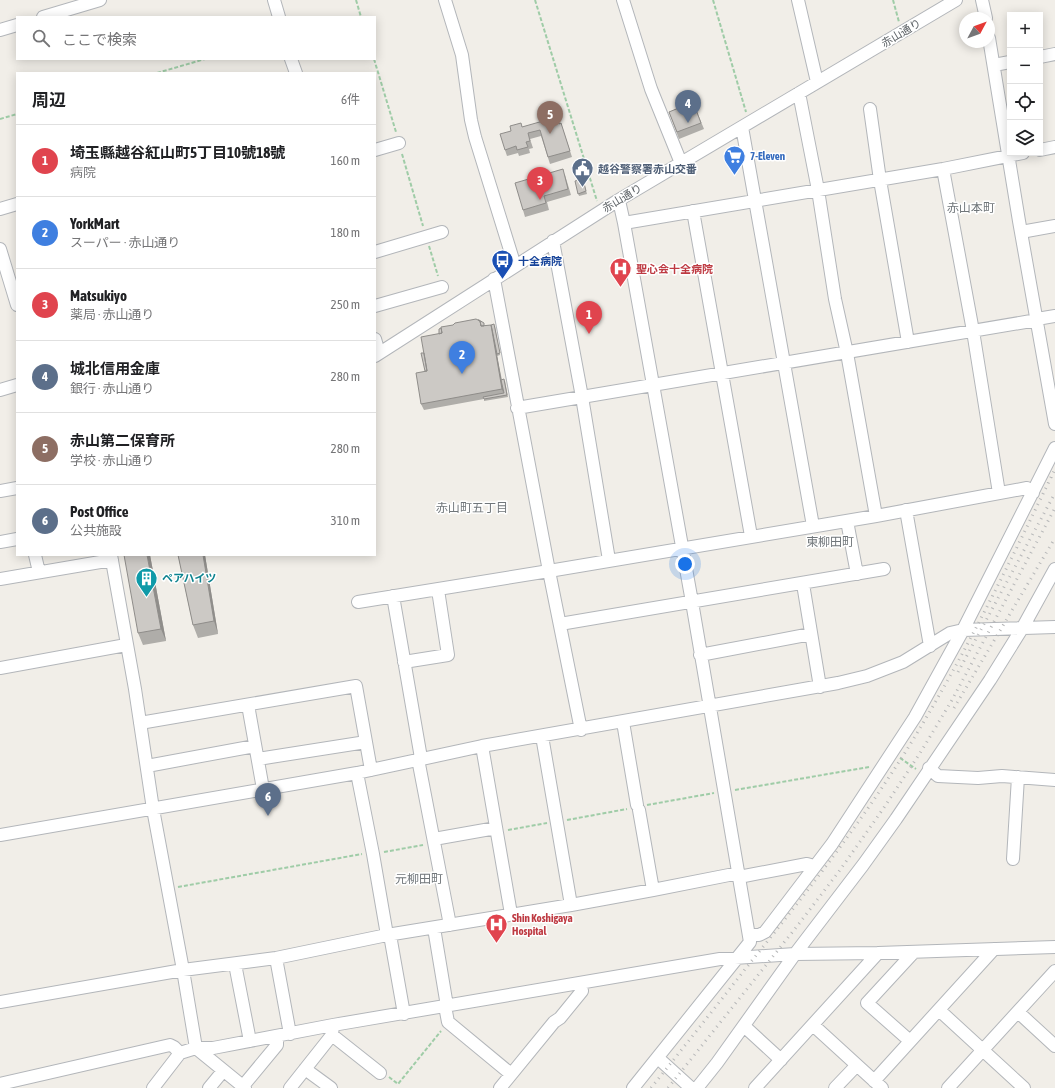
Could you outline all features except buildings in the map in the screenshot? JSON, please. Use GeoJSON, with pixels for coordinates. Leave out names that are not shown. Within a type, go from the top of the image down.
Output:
{"type":"FeatureCollection","features":[{"type":"Feature","properties":{"kind":"street"},"geometry":{"type":"LineString","coordinates":[[46,16],[100,0]]}},
{"type":"Feature","properties":{"kind":"street"},"geometry":{"type":"LineString","coordinates":[[274,0],[279,16]]}},
{"type":"Feature","properties":{"kind":"street"},"geometry":{"type":"LineString","coordinates":[[445,0],[462,55],[471,120],[475,137],[515,266]]}},
{"type":"Feature","properties":{"kind":"street"},"geometry":{"type":"LineString","coordinates":[[623,0],[651,88],[681,163]]}},
{"type":"Feature","properties":{"kind":"street"},"geometry":{"type":"LineString","coordinates":[[798,0],[817,82]]}},
{"type":"Feature","properties":{"kind":"street","name":"赤山通り"},"geometry":{"type":"LineString","coordinates":[[377,354],[617,200],[956,0]]}},
{"type":"Feature","properties":{"kind":"street"},"geometry":{"type":"LineString","coordinates":[[982,0],[985,12]]}},
{"type":"Feature","properties":{"kind":"street"},"geometry":{"type":"LineString","coordinates":[[0,30],[16,25]]}},
{"type":"Feature","properties":{"kind":"street"},"geometry":{"type":"LineString","coordinates":[[991,48],[1007,144]]}},
{"type":"Feature","properties":{"kind":"street"},"geometry":{"type":"LineString","coordinates":[[1043,56],[1055,54]]}},
{"type":"Feature","properties":{"kind":"street"},"geometry":{"type":"LineString","coordinates":[[291,60],[296,72]]}},
{"type":"Feature","properties":{"kind":"street"},"geometry":{"type":"LineString","coordinates":[[994,65],[1007,63]]}},
{"type":"Feature","properties":{"kind":"street"},"geometry":{"type":"LineString","coordinates":[[799,92],[818,190],[835,299],[847,352],[876,516]]}},
{"type":"Feature","properties":{"kind":"street"},"geometry":{"type":"LineString","coordinates":[[870,109],[880,180],[908,342]]}},
{"type":"Feature","properties":{"kind":"street"},"geometry":{"type":"LineString","coordinates":[[745,125],[754,202],[785,363],[813,526]]}},
{"type":"Feature","properties":{"kind":"street"},"geometry":{"type":"LineString","coordinates":[[376,150],[399,143]]}},
{"type":"Feature","properties":{"kind":"street"},"geometry":{"type":"LineString","coordinates":[[1043,150],[1055,148]]}},
{"type":"Feature","properties":{"kind":"street"},"geometry":{"type":"LineString","coordinates":[[624,223],[754,202],[1009,156],[1055,424]]}},
{"type":"Feature","properties":{"kind":"street"},"geometry":{"type":"LineString","coordinates":[[943,169],[973,331],[999,493]]}},
{"type":"Feature","properties":{"kind":"street"},"geometry":{"type":"LineString","coordinates":[[617,200],[620,205],[624,223],[692,602],[709,706],[727,791],[739,875],[750,935],[750,942],[738,958],[633,1088]]}},
{"type":"Feature","properties":{"kind":"street"},"geometry":{"type":"LineString","coordinates":[[0,209],[16,204]]}},
{"type":"Feature","properties":{"kind":"street"},"geometry":{"type":"LineString","coordinates":[[693,211],[751,536]]}},
{"type":"Feature","properties":{"kind":"street"},"geometry":{"type":"LineString","coordinates":[[1021,232],[1055,226]]}},
{"type":"Feature","properties":{"kind":"street"},"geometry":{"type":"LineString","coordinates":[[376,252],[442,232]]}},
{"type":"Feature","properties":{"kind":"street"},"geometry":{"type":"LineString","coordinates":[[553,241],[582,398],[609,560]]}},
{"type":"Feature","properties":{"kind":"street"},"geometry":{"type":"LineString","coordinates":[[0,249],[16,299]]}},
{"type":"Feature","properties":{"kind":"street"},"geometry":{"type":"LineString","coordinates":[[494,279],[548,571],[581,730]]}},
{"type":"Feature","properties":{"kind":"street"},"geometry":{"type":"LineString","coordinates":[[376,306],[442,287]]}},
{"type":"Feature","properties":{"kind":"street"},"geometry":{"type":"LineString","coordinates":[[517,408],[653,386],[1055,316]]}},
{"type":"Feature","properties":{"kind":"street"},"geometry":{"type":"LineString","coordinates":[[0,390],[16,385]]}},
{"type":"Feature","properties":{"kind":"street"},"geometry":{"type":"LineString","coordinates":[[750,935],[759,935],[765,932],[832,844],[915,717],[963,630],[1055,448]]}},
{"type":"Feature","properties":{"kind":"street"},"geometry":{"type":"LineString","coordinates":[[0,491],[16,488]]}},
{"type":"Feature","properties":{"kind":"street"},"geometry":{"type":"LineString","coordinates":[[358,602],[438,590],[847,521],[1027,488],[1033,493]]}},
{"type":"Feature","properties":{"kind":"street"},"geometry":{"type":"LineString","coordinates":[[906,510],[930,646]]}},
{"type":"Feature","properties":{"kind":"street"},"geometry":{"type":"LineString","coordinates":[[847,521],[857,574]]}},
{"type":"Feature","properties":{"kind":"street"},"geometry":{"type":"LineString","coordinates":[[0,542],[16,539]]}},
{"type":"Feature","properties":{"kind":"street"},"geometry":{"type":"LineString","coordinates":[[36,556],[39,572]]}},
{"type":"Feature","properties":{"kind":"street"},"geometry":{"type":"LineString","coordinates":[[0,579],[112,557],[153,809],[169,889],[196,1048],[244,1087],[277,1045],[276,1036]]}},
{"type":"Feature","properties":{"kind":"street"},"geometry":{"type":"LineString","coordinates":[[560,624],[803,584],[884,569]]}},
{"type":"Feature","properties":{"kind":"street"},"geometry":{"type":"LineString","coordinates":[[697,1088],[744,1026],[795,954],[863,866],[990,680],[1023,627],[1055,569]]}},
{"type":"Feature","properties":{"kind":"street"},"geometry":{"type":"LineString","coordinates":[[803,584],[820,687]]}},
{"type":"Feature","properties":{"kind":"street"},"geometry":{"type":"LineString","coordinates":[[404,662],[448,655],[438,590]]}},
{"type":"Feature","properties":{"kind":"street"},"geometry":{"type":"LineString","coordinates":[[393,596],[419,759],[450,925]]}},
{"type":"Feature","properties":{"kind":"street"},"geometry":{"type":"LineString","coordinates":[[0,835],[263,790],[371,770],[482,746],[581,730],[820,687],[867,676],[904,662],[950,633],[963,630],[1055,626]]}},
{"type":"Feature","properties":{"kind":"street"},"geometry":{"type":"LineString","coordinates":[[700,655],[811,634]]}},
{"type":"Feature","properties":{"kind":"street"},"geometry":{"type":"LineString","coordinates":[[0,668],[126,646]]}},
{"type":"Feature","properties":{"kind":"street"},"geometry":{"type":"LineString","coordinates":[[140,723],[356,686],[371,770]]}},
{"type":"Feature","properties":{"kind":"street"},"geometry":{"type":"LineString","coordinates":[[248,705],[263,790]]}},
{"type":"Feature","properties":{"kind":"street"},"geometry":{"type":"LineString","coordinates":[[623,722],[653,890]]}},
{"type":"Feature","properties":{"kind":"street"},"geometry":{"type":"LineString","coordinates":[[542,736],[571,905]]}},
{"type":"Feature","properties":{"kind":"street"},"geometry":{"type":"LineString","coordinates":[[258,759],[366,742]]}},
{"type":"Feature","properties":{"kind":"street"},"geometry":{"type":"LineString","coordinates":[[147,766],[255,746]]}},
{"type":"Feature","properties":{"kind":"street"},"geometry":{"type":"LineString","coordinates":[[482,746],[511,914]]}},
{"type":"Feature","properties":{"kind":"street"},"geometry":{"type":"LineString","coordinates":[[927,771],[938,776],[978,778],[1018,777],[1055,780]]}},
{"type":"Feature","properties":{"kind":"street"},"geometry":{"type":"LineString","coordinates":[[357,772],[404,1014]]}},
{"type":"Feature","properties":{"kind":"street"},"geometry":{"type":"LineString","coordinates":[[1013,859],[1018,777]]}},
{"type":"Feature","properties":{"kind":"street"},"geometry":{"type":"LineString","coordinates":[[434,841],[496,830]]}},
{"type":"Feature","properties":{"kind":"street"},"geometry":{"type":"LineString","coordinates":[[0,1002],[183,970],[276,958],[388,935],[571,905],[739,875],[807,864],[814,866]]}},
{"type":"Feature","properties":{"kind":"street"},"geometry":{"type":"LineString","coordinates":[[434,928],[448,1022],[511,1074]]}},
{"type":"Feature","properties":{"kind":"street"},"geometry":{"type":"LineString","coordinates":[[153,1088],[180,1053],[196,1048],[213,1048],[276,1036],[332,1030],[404,1014],[580,982],[738,958],[795,954],[878,953],[1055,947]]}},
{"type":"Feature","properties":{"kind":"street"},"geometry":{"type":"LineString","coordinates":[[813,1024],[878,1084],[910,1041],[994,949]]}},
{"type":"Feature","properties":{"kind":"street"},"geometry":{"type":"LineString","coordinates":[[910,1041],[867,1003],[914,952]]}},
{"type":"Feature","properties":{"kind":"street"},"geometry":{"type":"LineString","coordinates":[[760,1086],[781,1060],[878,953]]}},
{"type":"Feature","properties":{"kind":"street"},"geometry":{"type":"LineString","coordinates":[[276,958],[290,1034]]}},
{"type":"Feature","properties":{"kind":"street"},"geometry":{"type":"LineString","coordinates":[[235,964],[250,1041]]}},
{"type":"Feature","properties":{"kind":"street"},"geometry":{"type":"LineString","coordinates":[[948,1088],[1054,974]]}},
{"type":"Feature","properties":{"kind":"street"},"geometry":{"type":"LineString","coordinates":[[500,1088],[554,1022],[560,1018],[582,991],[580,982]]}},
{"type":"Feature","properties":{"kind":"street"},"geometry":{"type":"LineString","coordinates":[[939,1010],[1024,1088]]}},
{"type":"Feature","properties":{"kind":"street"},"geometry":{"type":"LineString","coordinates":[[1018,1012],[1055,1046]]}},
{"type":"Feature","properties":{"kind":"street"},"geometry":{"type":"LineString","coordinates":[[744,1026],[781,1060]]}},
{"type":"Feature","properties":{"kind":"street"},"geometry":{"type":"LineString","coordinates":[[290,1088],[332,1030]]}},
{"type":"Feature","properties":{"kind":"street"},"geometry":{"type":"LineString","coordinates":[[332,1030],[380,1073]]}},
{"type":"Feature","properties":{"kind":"street"},"geometry":{"type":"LineString","coordinates":[[0,1084],[170,1045],[180,1053]]}},
{"type":"Feature","properties":{"kind":"street"},"geometry":{"type":"LineString","coordinates":[[658,1058],[691,1088]]}},
{"type":"Feature","properties":{"kind":"street"},"geometry":{"type":"LineString","coordinates":[[835,1088],[856,1065]]}},
{"type":"Feature","properties":{"kind":"street"},"geometry":{"type":"LineString","coordinates":[[305,1069],[331,1088]]}},
{"type":"Feature","properties":{"kind":"street"},"geometry":{"type":"LineString","coordinates":[[209,1088],[223,1071]]}},
{"type":"Feature","properties":{"kind":"path"},"geometry":{"type":"LineString","coordinates":[[356,0],[361,16]]}},
{"type":"Feature","properties":{"kind":"path"},"geometry":{"type":"LineString","coordinates":[[535,0],[597,202]]}},
{"type":"Feature","properties":{"kind":"path"},"geometry":{"type":"LineString","coordinates":[[713,0],[745,125]]}},
{"type":"Feature","properties":{"kind":"path"},"geometry":{"type":"LineString","coordinates":[[893,0],[901,27]]}},
{"type":"Feature","properties":{"kind":"path"},"geometry":{"type":"LineString","coordinates":[[160,72],[202,60]]}},
{"type":"Feature","properties":{"kind":"path"},"geometry":{"type":"LineString","coordinates":[[374,60],[442,287]]}},
{"type":"Feature","properties":{"kind":"path"},"geometry":{"type":"LineString","coordinates":[[0,119],[16,114]]}},
{"type":"Feature","properties":{"kind":"path"},"geometry":{"type":"LineString","coordinates":[[892,753],[927,771]]}},
{"type":"Feature","properties":{"kind":"path"},"geometry":{"type":"LineString","coordinates":[[496,830],[557,822],[885,764]]}},
{"type":"Feature","properties":{"kind":"path"},"geometry":{"type":"LineString","coordinates":[[169,889],[434,841]]}},
{"type":"Feature","properties":{"kind":"path"},"geometry":{"type":"LineString","coordinates":[[380,1073],[382,1071],[398,1084],[448,1022]]}},
{"type":"Feature","properties":{"kind":"railway"},"geometry":{"type":"LineString","coordinates":[[651,1088],[811,886],[853,830],[911,743],[968,642],[1055,469]]}},
{"type":"Feature","properties":{"kind":"railway"},"geometry":{"type":"LineString","coordinates":[[958,672],[1055,493]]}},
{"type":"Feature","properties":{"kind":"railway"},"geometry":{"type":"LineString","coordinates":[[668,1088],[798,925],[840,870],[883,809],[922,750],[952,700],[1055,508]]}},
{"type":"Feature","properties":{"kind":"railway"},"geometry":{"type":"LineString","coordinates":[[954,708],[1055,538]]}},
{"type":"Feature","properties":{"kind":"place","name":"城北信用金庫"},"geometry":{"type":"Point","coordinates":[688,123]}},
{"type":"Feature","properties":{"kind":"place","name":"赤山第二保育所"},"geometry":{"type":"Point","coordinates":[550,134]}},
{"type":"Feature","properties":{"kind":"place","name":"7-Eleven"},"geometry":{"type":"Point","coordinates":[734,176]}},
{"type":"Feature","properties":{"kind":"place","name":"越谷警察署赤山交番"},"geometry":{"type":"Point","coordinates":[582,188]}},
{"type":"Feature","properties":{"kind":"place","name":"Matsukiyo"},"geometry":{"type":"Point","coordinates":[540,200]}},
{"type":"Feature","properties":{"kind":"place","name":"十全病院"},"geometry":{"type":"Point","coordinates":[503,280]}},
{"type":"Feature","properties":{"kind":"place","name":"聖心会十全病院"},"geometry":{"type":"Point","coordinates":[620,288]}},
{"type":"Feature","properties":{"kind":"place","name":"埼玉縣越谷紅山町5丁目10號18號"},"geometry":{"type":"Point","coordinates":[589,334]}},
{"type":"Feature","properties":{"kind":"place","name":"YorkMart"},"geometry":{"type":"Point","coordinates":[462,374]}},
{"type":"Feature","properties":{"kind":"place","name":"ペアハイツ"},"geometry":{"type":"Point","coordinates":[146,598]}},
{"type":"Feature","properties":{"kind":"place","name":"Post Office"},"geometry":{"type":"Point","coordinates":[268,816]}},
{"type":"Feature","properties":{"kind":"place","name":"Shin Koshigaya Hospital"},"geometry":{"type":"Point","coordinates":[497,944]}},
{"type":"Feature","properties":{"kind":"district","name":"赤山本町"},"geometry":{"type":"Point","coordinates":[971,208]}},
{"type":"Feature","properties":{"kind":"district","name":"赤山町五丁目"},"geometry":{"type":"Point","coordinates":[472,508]}},
{"type":"Feature","properties":{"kind":"district","name":"東柳田町"},"geometry":{"type":"Point","coordinates":[830,542]}},
{"type":"Feature","properties":{"kind":"district","name":"元柳田町"},"geometry":{"type":"Point","coordinates":[419,879]}}]}
